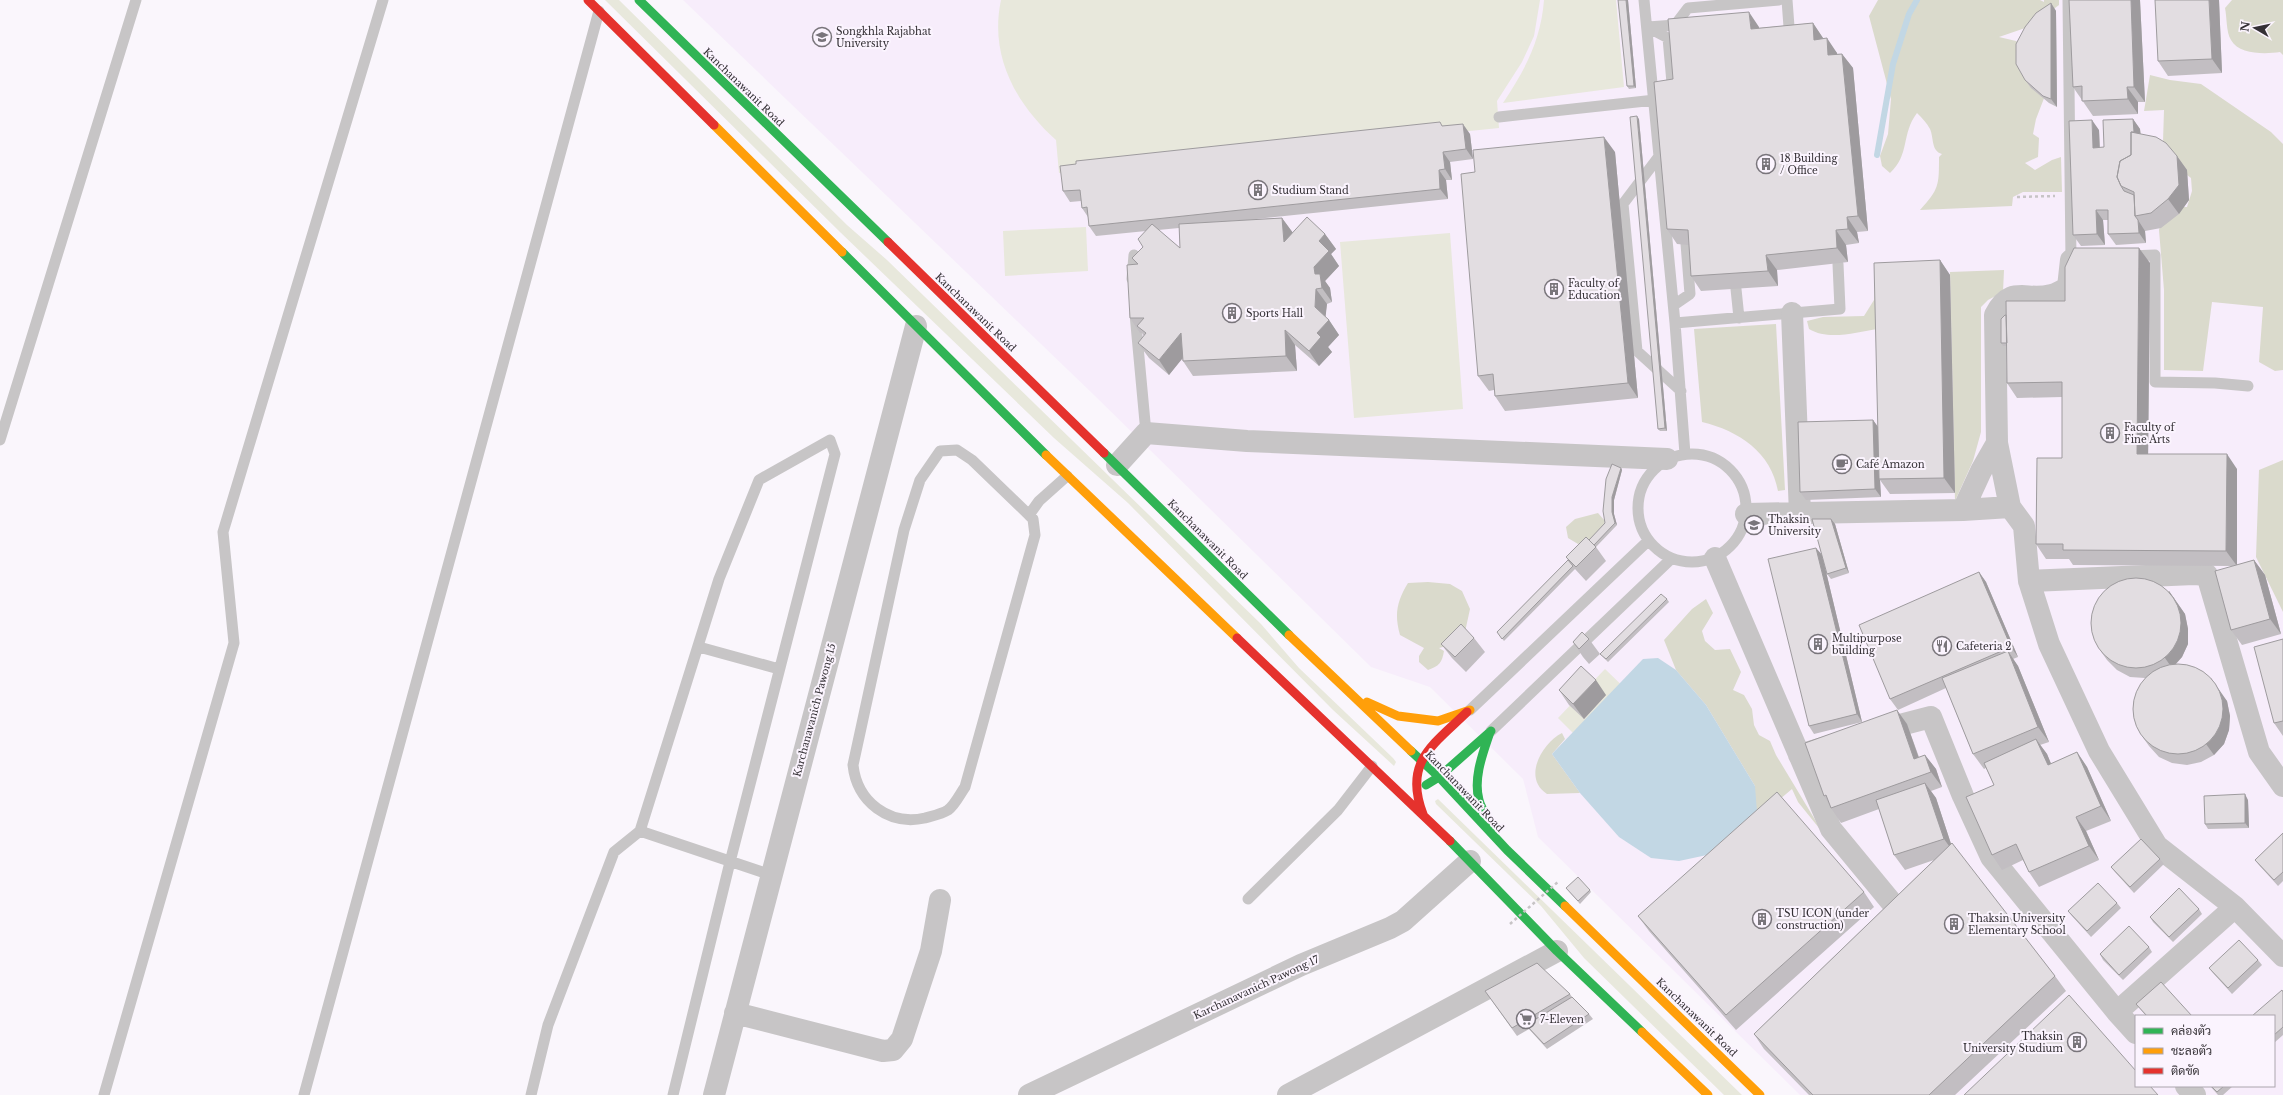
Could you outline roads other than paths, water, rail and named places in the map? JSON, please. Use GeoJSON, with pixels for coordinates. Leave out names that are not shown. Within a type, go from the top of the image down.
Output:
{"type":"FeatureCollection","features":[{"type":"Feature","properties":{"kind":"main road"},"geometry":{"type":"LineString","coordinates":[[588,0],[1067,476],[1382,775],[1426,820],[1470,861],[1557,951],[1708,1095]]}},
{"type":"Feature","properties":{"kind":"main road","name":"Kanchanawanit Road"},"geometry":{"type":"LineString","coordinates":[[639,0],[1117,465],[1341,686],[1439,777],[1507,850],[1760,1095]]}},
{"type":"Feature","properties":{"kind":"main road"},"geometry":{"type":"LineString","coordinates":[[1341,686],[1379,709],[1398,716],[1438,721],[1470,710]]}},
{"type":"Feature","properties":{"kind":"main road"},"geometry":{"type":"LineString","coordinates":[[1426,820],[1416,801],[1414,786],[1415,775],[1420,760],[1470,710]]}},
{"type":"Feature","properties":{"kind":"main road"},"geometry":{"type":"LineString","coordinates":[[1382,775],[1398,784],[1414,786],[1426,785],[1439,777],[1491,731]]}},
{"type":"Feature","properties":{"kind":"main road"},"geometry":{"type":"LineString","coordinates":[[1491,731],[1480,764],[1478,787],[1479,800],[1507,850]]}},
{"type":"Feature","properties":{"kind":"street"},"geometry":{"type":"LineString","coordinates":[[2079,259],[2068,287],[2051,296],[2014,296],[2001,303],[1995,315],[1997,443],[2010,507],[2024,526],[2029,581],[2049,644],[2099,751],[2157,846],[2235,907],[2283,956]]}},
{"type":"Feature","properties":{"kind":"street"},"geometry":{"type":"LineString","coordinates":[[1792,313],[1800,514]]}},
{"type":"Feature","properties":{"kind":"street","name":"Karchanavanich Pawong 15"},"geometry":{"type":"LineString","coordinates":[[714,1095],[916,326]]}},
{"type":"Feature","properties":{"kind":"street"},"geometry":{"type":"LineString","coordinates":[[1117,465],[1146,433],[1255,441],[1676,457]]}},
{"type":"Feature","properties":{"kind":"street"},"geometry":{"type":"LineString","coordinates":[[1963,510],[1981,471],[1997,443]]}},
{"type":"Feature","properties":{"kind":"street"},"geometry":{"type":"LineString","coordinates":[[1746,514],[1963,510],[2010,507]]}},
{"type":"Feature","properties":{"kind":"street"},"geometry":{"type":"LineString","coordinates":[[1715,558],[1831,830],[1892,903]]}},
{"type":"Feature","properties":{"kind":"street"},"geometry":{"type":"LineString","coordinates":[[2029,581],[2194,574],[2206,576],[2259,752],[2283,786]]}},
{"type":"Feature","properties":{"kind":"street"},"geometry":{"type":"LineString","coordinates":[[1799,755],[1931,716],[1963,796],[1991,857],[2117,1012],[2135,1032]]}},
{"type":"Feature","properties":{"kind":"street","name":"Karchanavanich Pawong 17"},"geometry":{"type":"LineString","coordinates":[[1029,1095],[1301,964],[1390,928],[1403,921],[1470,861]]}},
{"type":"Feature","properties":{"kind":"street"},"geometry":{"type":"LineString","coordinates":[[736,1013],[883,1051],[893,1050],[902,1039],[931,951],[940,900]]}},
{"type":"Feature","properties":{"kind":"street"},"geometry":{"type":"LineString","coordinates":[[2117,1012],[2235,907]]}},
{"type":"Feature","properties":{"kind":"street"},"geometry":{"type":"LineString","coordinates":[[1288,1095],[1557,951]]}},
{"type":"Feature","properties":{"kind":"street"},"geometry":{"type":"LineString","coordinates":[[2187,1087],[2195,1095]]}},
{"type":"Feature","properties":{"kind":"lane"},"geometry":{"type":"LineString","coordinates":[[0,440],[136,0]]}},
{"type":"Feature","properties":{"kind":"lane"},"geometry":{"type":"LineString","coordinates":[[104,1095],[234,643],[223,532],[383,0]]}},
{"type":"Feature","properties":{"kind":"lane"},"geometry":{"type":"LineString","coordinates":[[1644,0],[1655,100],[1681,391],[1676,457]]}},
{"type":"Feature","properties":{"kind":"lane"},"geometry":{"type":"LineString","coordinates":[[1647,27],[1675,25],[1688,4],[1711,6],[1779,0]]}},
{"type":"Feature","properties":{"kind":"lane"},"geometry":{"type":"LineString","coordinates":[[1787,0],[1790,41]]}},
{"type":"Feature","properties":{"kind":"lane"},"geometry":{"type":"LineString","coordinates":[[2068,0],[2079,259]]}},
{"type":"Feature","properties":{"kind":"lane"},"geometry":{"type":"LineString","coordinates":[[1711,6],[1712,19]]}},
{"type":"Feature","properties":{"kind":"lane"},"geometry":{"type":"LineString","coordinates":[[304,1095],[599,11]]}},
{"type":"Feature","properties":{"kind":"lane"},"geometry":{"type":"LineString","coordinates":[[1647,27],[1668,38],[1674,108]]}},
{"type":"Feature","properties":{"kind":"lane"},"geometry":{"type":"LineString","coordinates":[[1499,116],[1655,100]]}},
{"type":"Feature","properties":{"kind":"lane"},"geometry":{"type":"LineString","coordinates":[[1660,155],[1623,204],[1637,351],[1681,391]]}},
{"type":"Feature","properties":{"kind":"lane"},"geometry":{"type":"LineString","coordinates":[[1674,305],[1690,294],[1683,216]]}},
{"type":"Feature","properties":{"kind":"lane"},"geometry":{"type":"LineString","coordinates":[[1133,288],[1134,255]]}},
{"type":"Feature","properties":{"kind":"lane"},"geometry":{"type":"LineString","coordinates":[[2117,257],[2155,255],[2155,382],[2215,383],[2248,386]]}},
{"type":"Feature","properties":{"kind":"lane"},"geometry":{"type":"LineString","coordinates":[[1675,323],[1840,309],[1838,264]]}},
{"type":"Feature","properties":{"kind":"lane"},"geometry":{"type":"LineString","coordinates":[[1736,289],[1739,318]]}},
{"type":"Feature","properties":{"kind":"lane"},"geometry":{"type":"LineString","coordinates":[[1134,303],[1146,433]]}},
{"type":"Feature","properties":{"kind":"lane"},"geometry":{"type":"LineString","coordinates":[[531,1095],[548,1025],[614,852],[640,831],[699,647],[719,579],[759,480],[830,440],[835,454],[730,862],[673,1095]]}},
{"type":"Feature","properties":{"kind":"lane"},"geometry":{"type":"LineString","coordinates":[[957,450],[972,460],[1029,515],[1033,519],[1035,536],[965,787],[949,809],[931,816],[914,820],[891,817],[874,807],[861,793],[854,777],[853,765],[902,538],[920,480],[940,451],[957,450]]}},
{"type":"Feature","properties":{"kind":"lane"},"geometry":{"type":"LineString","coordinates":[[1702,454],[1717,460],[1730,469],[1740,482],[1746,498],[1746,514],[1742,530],[1735,542],[1726,551],[1715,558],[1700,563],[1685,563],[1671,559],[1658,552],[1648,541],[1640,524],[1637,505],[1642,487],[1652,471],[1676,457],[1702,454]]}},
{"type":"Feature","properties":{"kind":"lane"},"geometry":{"type":"LineString","coordinates":[[1029,515],[1039,501],[1067,476]]}},
{"type":"Feature","properties":{"kind":"lane"},"geometry":{"type":"LineString","coordinates":[[1470,710],[1648,541]]}},
{"type":"Feature","properties":{"kind":"lane"},"geometry":{"type":"LineString","coordinates":[[1491,731],[1671,559]]}},
{"type":"Feature","properties":{"kind":"lane"},"geometry":{"type":"LineString","coordinates":[[699,647],[779,669]]}},
{"type":"Feature","properties":{"kind":"lane"},"geometry":{"type":"LineString","coordinates":[[1248,899],[1338,810],[1372,766]]}},
{"type":"Feature","properties":{"kind":"lane"},"geometry":{"type":"LineString","coordinates":[[640,831],[771,875]]}},
{"type":"Feature","properties":{"kind":"water"},"geometry":{"type":"Polygon","coordinates":[[[1658,658],[1676,670],[1706,705],[1755,786],[1757,812],[1707,855],[1679,861],[1651,858],[1619,837],[1580,793],[1552,754],[1643,659],[1658,658]]]}},
{"type":"Feature","properties":{"kind":"waterway"},"geometry":{"type":"LineString","coordinates":[[1877,155],[1893,64],[1909,14],[1917,0]]}},
{"type":"Feature","properties":{"kind":"place","name":"Songkhla Rajabhat University"},"geometry":{"type":"Point","coordinates":[822,37]}},
{"type":"Feature","properties":{"kind":"place","name":"18 Building / Office"},"geometry":{"type":"Point","coordinates":[1766,164]}},
{"type":"Feature","properties":{"kind":"place","name":"Studium Stand"},"geometry":{"type":"Point","coordinates":[1258,190]}},
{"type":"Feature","properties":{"kind":"place","name":"Faculty of Education"},"geometry":{"type":"Point","coordinates":[1554,289]}},
{"type":"Feature","properties":{"kind":"place","name":"Sports Hall"},"geometry":{"type":"Point","coordinates":[1232,313]}},
{"type":"Feature","properties":{"kind":"place","name":"Faculty of Fine Arts"},"geometry":{"type":"Point","coordinates":[2110,433]}},
{"type":"Feature","properties":{"kind":"place","name":"Café Amazon"},"geometry":{"type":"Point","coordinates":[1842,464]}},
{"type":"Feature","properties":{"kind":"place","name":"Thaksin University"},"geometry":{"type":"Point","coordinates":[1754,525]}},
{"type":"Feature","properties":{"kind":"place","name":"Multipurpose building"},"geometry":{"type":"Point","coordinates":[1818,644]}},
{"type":"Feature","properties":{"kind":"place","name":"Cafeteria 2"},"geometry":{"type":"Point","coordinates":[1942,646]}},
{"type":"Feature","properties":{"kind":"place","name":"TSU ICON (under construction)"},"geometry":{"type":"Point","coordinates":[1762,919]}},
{"type":"Feature","properties":{"kind":"place","name":"Thaksin University Elementary School"},"geometry":{"type":"Point","coordinates":[1954,924]}},
{"type":"Feature","properties":{"kind":"place","name":"7-Eleven"},"geometry":{"type":"Point","coordinates":[1526,1019]}},
{"type":"Feature","properties":{"kind":"place","name":"Thaksin University Studium"},"geometry":{"type":"Point","coordinates":[2077,1042]}}]}
